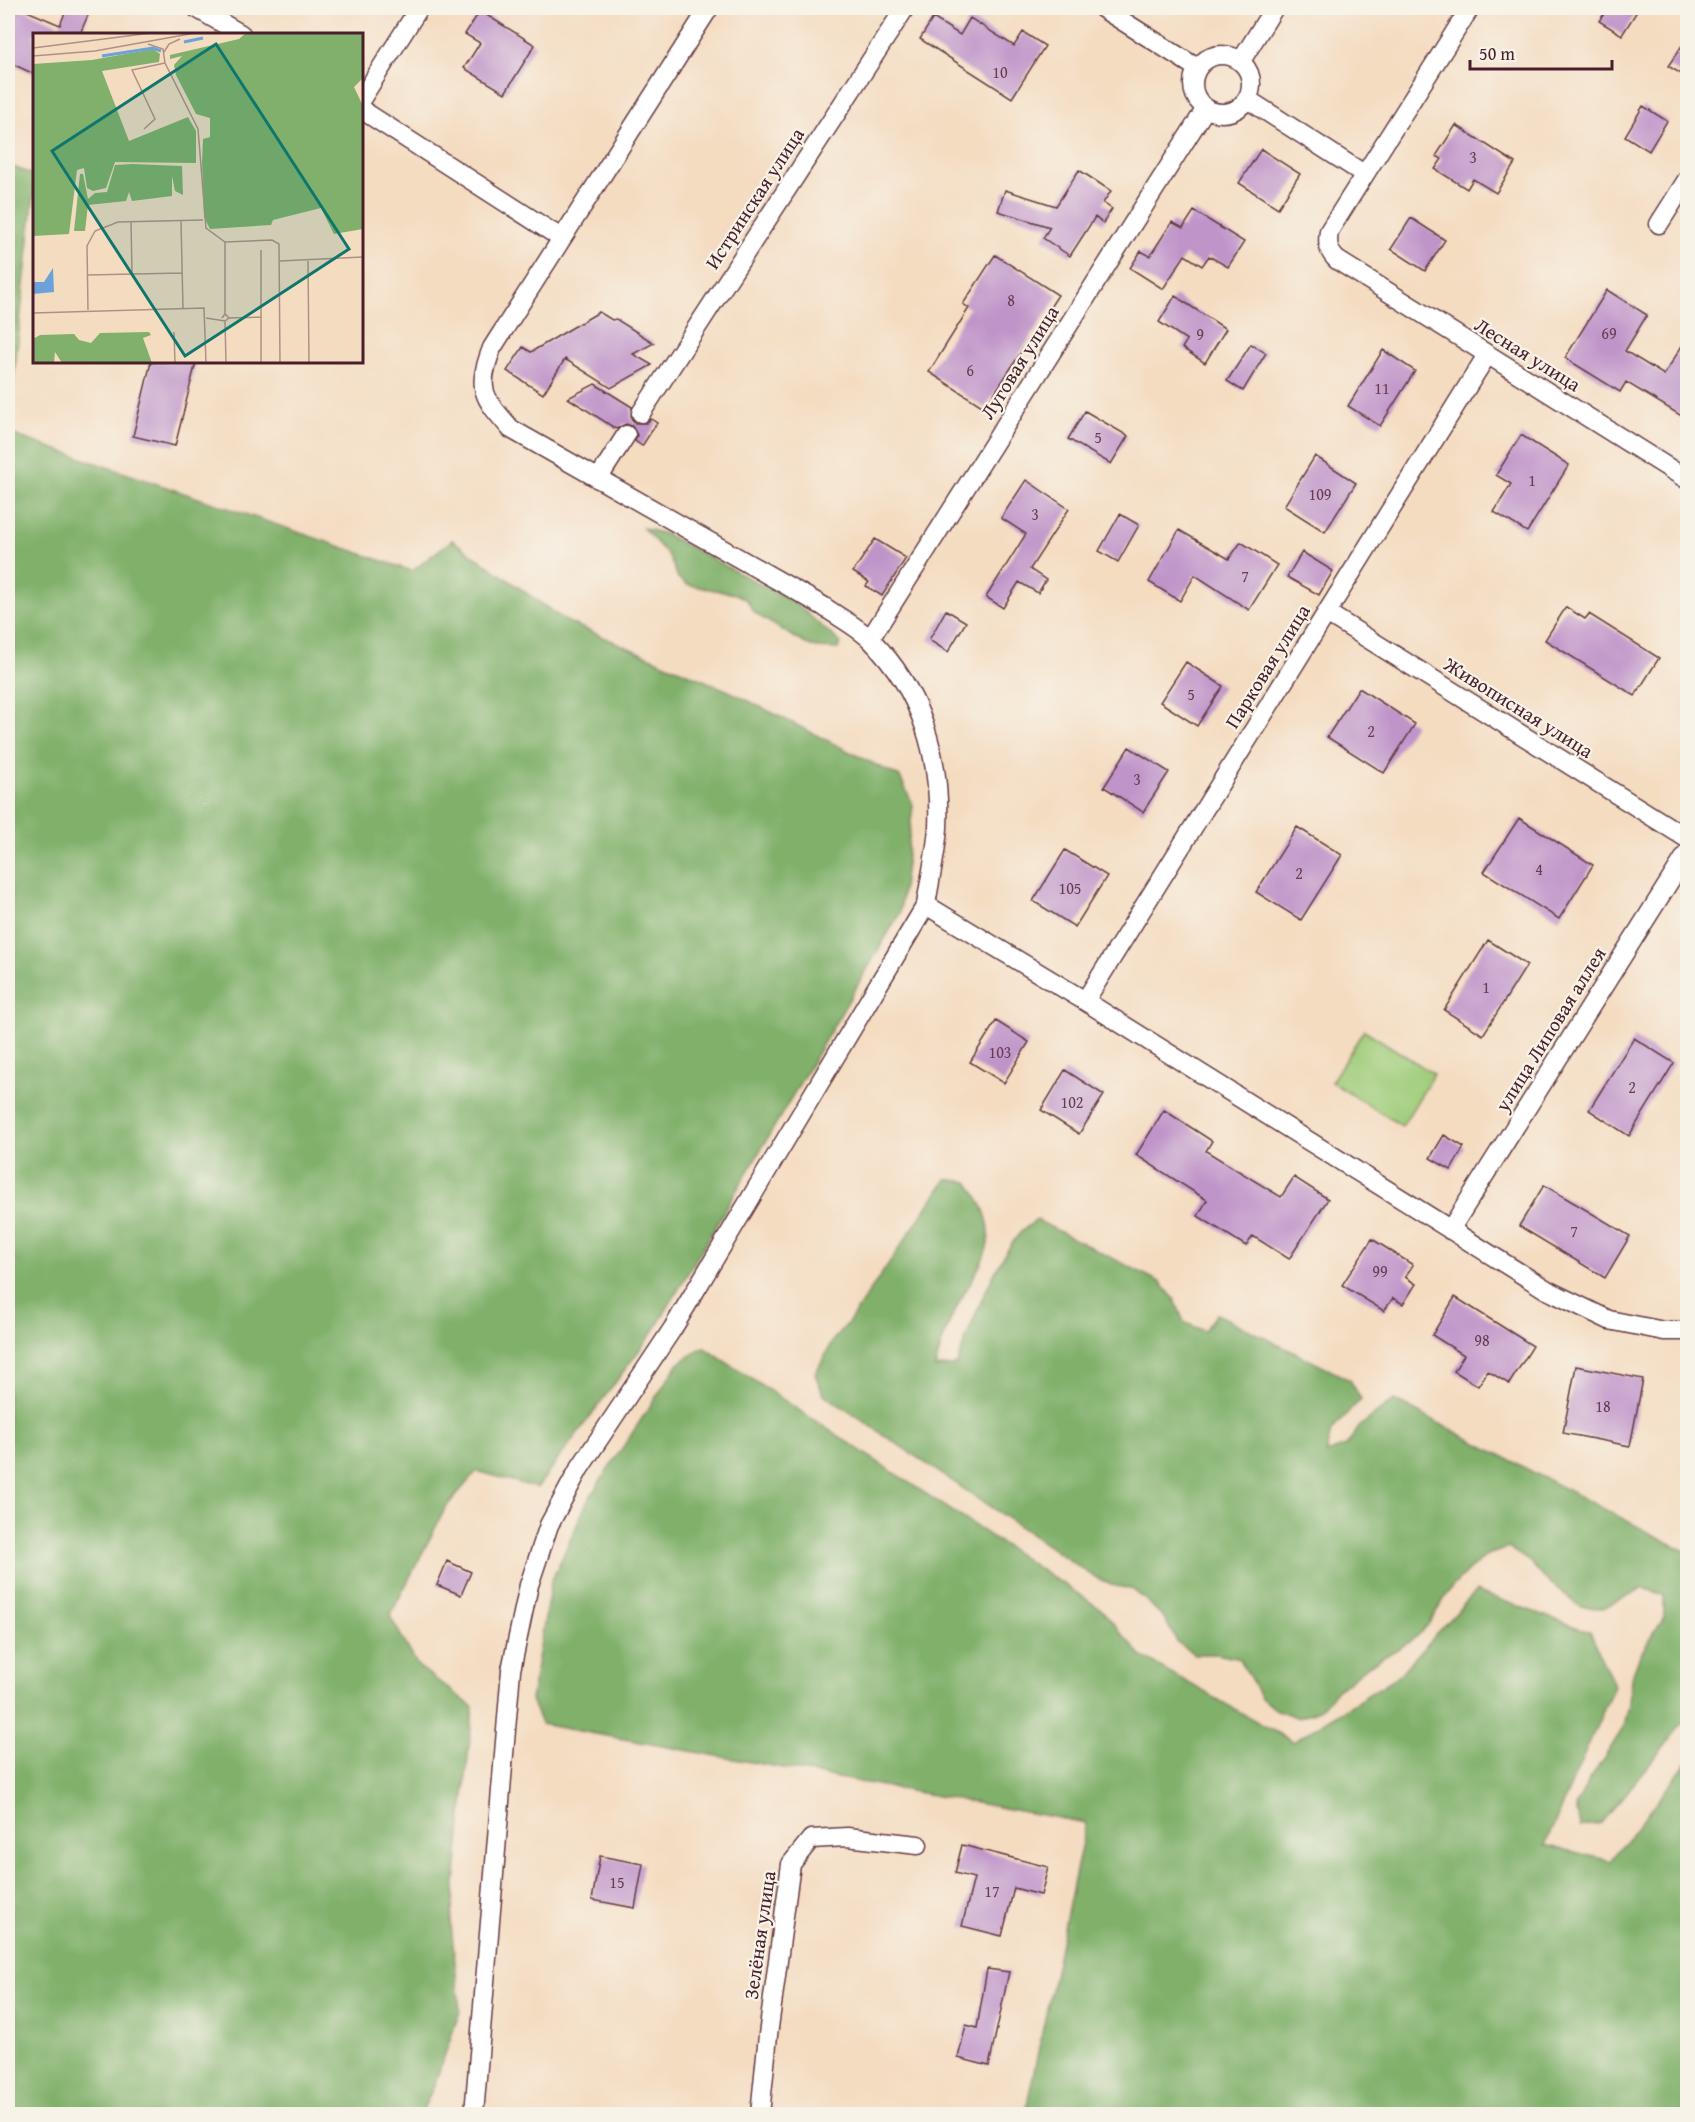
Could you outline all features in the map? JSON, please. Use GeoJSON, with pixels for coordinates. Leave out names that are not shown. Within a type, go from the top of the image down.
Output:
{"type":"FeatureCollection","features":[{"type":"Feature","properties":{"kind":"street"},"geometry":{"type":"LineString","coordinates":[[196,8],[239,33]]}},
{"type":"Feature","properties":{"kind":"street"},"geometry":{"type":"LineString","coordinates":[[363,96],[419,8]]}},
{"type":"Feature","properties":{"kind":"street"},"geometry":{"type":"LineString","coordinates":[[474,2115],[511,1670],[528,1585],[549,1525],[579,1468],[673,1328],[926,905],[938,829],[937,774],[927,727],[903,678],[870,639],[823,606],[511,429],[491,406],[483,391],[484,369],[492,348],[709,8]]}},
{"type":"Feature","properties":{"kind":"street","name":"Истринская улица"},"geometry":{"type":"LineString","coordinates":[[641,413],[905,8]]}},
{"type":"Feature","properties":{"kind":"street"},"geometry":{"type":"LineString","coordinates":[[1102,8],[1197,68]]}},
{"type":"Feature","properties":{"kind":"street"},"geometry":{"type":"LineString","coordinates":[[1240,61],[1274,8]]}},
{"type":"Feature","properties":{"kind":"street","name":"Лесная улица"},"geometry":{"type":"LineString","coordinates":[[1470,8],[1329,231],[1327,242],[1330,252],[1346,266],[1487,356],[1688,480]]}},
{"type":"Feature","properties":{"kind":"street"},"geometry":{"type":"LineString","coordinates":[[1226,54],[1240,61],[1249,72],[1251,86],[1247,99],[1236,110],[1221,113],[1206,108],[1196,97],[1194,90],[1193,82],[1197,68],[1209,57],[1226,54]]}},
{"type":"Feature","properties":{"kind":"street"},"geometry":{"type":"LineString","coordinates":[[1247,99],[1364,174]]}},
{"type":"Feature","properties":{"kind":"street","name":"Луговая улица"},"geometry":{"type":"LineString","coordinates":[[870,639],[1206,108]]}},
{"type":"Feature","properties":{"kind":"street"},"geometry":{"type":"LineString","coordinates":[[363,111],[561,238]]}},
{"type":"Feature","properties":{"kind":"street"},"geometry":{"type":"LineString","coordinates":[[1659,224],[1688,178]]}},
{"type":"Feature","properties":{"kind":"street","name":"Парковая улица"},"geometry":{"type":"LineString","coordinates":[[1085,1001],[1487,356]]}},
{"type":"Feature","properties":{"kind":"street"},"geometry":{"type":"LineString","coordinates":[[598,479],[626,435]]}},
{"type":"Feature","properties":{"kind":"street","name":"Живописная улица"},"geometry":{"type":"LineString","coordinates":[[1327,613],[1688,839]]}},
{"type":"Feature","properties":{"kind":"street","name":"улица Липовая аллея"},"geometry":{"type":"LineString","coordinates":[[1450,1230],[1688,852]]}},
{"type":"Feature","properties":{"kind":"street"},"geometry":{"type":"LineString","coordinates":[[926,905],[1085,1001],[1547,1290],[1609,1320],[1664,1331],[1688,1331]]}},
{"type":"Feature","properties":{"kind":"street","name":"Зелёная улица"},"geometry":{"type":"LineString","coordinates":[[760,2115],[768,2035],[791,1864],[811,1839],[847,1837],[918,1845]]}},
{"type":"Feature","properties":{"kind":"green space"},"geometry":{"type":"Polygon","coordinates":[[[8,165],[33,175],[33,203],[8,430],[8,165]]]}},
{"type":"Feature","properties":{"kind":"green space"},"geometry":{"type":"Polygon","coordinates":[[[8,433],[412,571],[452,540],[566,621],[731,692],[900,777],[913,805],[900,913],[655,1329],[537,1488],[477,1471],[446,1507],[390,1616],[418,1666],[473,1707],[451,1924],[460,2011],[435,2083],[421,2114],[8,2114],[8,433]]]}},
{"type":"Feature","properties":{"kind":"green space"},"geometry":{"type":"Polygon","coordinates":[[[643,528],[665,534],[794,602],[841,643],[838,649],[816,648],[804,643],[762,618],[753,611],[747,600],[736,594],[688,585],[678,578],[669,556],[643,528]]]}},
{"type":"Feature","properties":{"kind":"green space"},"geometry":{"type":"Polygon","coordinates":[[[1364,1030],[1434,1074],[1402,1126],[1331,1082],[1364,1030]]]}},
{"type":"Feature","properties":{"kind":"green space"},"geometry":{"type":"Polygon","coordinates":[[[946,1179],[968,1182],[980,1201],[989,1231],[984,1257],[951,1318],[935,1368],[957,1365],[975,1315],[1001,1262],[1019,1234],[1037,1220],[1160,1282],[1175,1300],[1184,1322],[1204,1331],[1217,1314],[1350,1380],[1361,1399],[1331,1431],[1326,1453],[1346,1446],[1360,1426],[1394,1400],[1687,1552],[1687,1718],[1602,1823],[1580,1827],[1576,1805],[1624,1727],[1631,1678],[1640,1655],[1664,1617],[1664,1595],[1643,1588],[1603,1608],[1581,1607],[1544,1578],[1529,1561],[1509,1548],[1487,1555],[1452,1587],[1427,1626],[1410,1642],[1371,1664],[1334,1693],[1319,1710],[1299,1718],[1277,1710],[1261,1698],[1240,1659],[1217,1654],[1194,1654],[1177,1642],[1164,1618],[1132,1589],[1111,1585],[1093,1576],[823,1394],[815,1374],[834,1339],[849,1322],[946,1179]]]}},
{"type":"Feature","properties":{"kind":"green space"},"geometry":{"type":"Polygon","coordinates":[[[703,1347],[1101,1609],[1141,1656],[1293,1742],[1398,1676],[1476,1591],[1590,1632],[1614,1686],[1545,1845],[1611,1861],[1687,1762],[1687,2114],[1025,2114],[1086,1823],[541,1724],[531,1700],[551,1582],[589,1498],[678,1364],[703,1347]]]}},
{"type":"Feature","properties":{"kind":"building"},"geometry":{"type":"Polygon","coordinates":[[[8,8],[20,8],[60,25],[67,8],[91,8],[80,33],[33,33],[33,74],[8,62],[8,8]]]}},
{"type":"Feature","properties":{"kind":"building"},"geometry":{"type":"Polygon","coordinates":[[[1608,8],[1639,8],[1622,35],[1599,21],[1608,8]]]}},
{"type":"Feature","properties":{"kind":"building"},"geometry":{"type":"Polygon","coordinates":[[[480,11],[535,45],[505,93],[464,68],[480,43],[465,34],[480,11]]]}},
{"type":"Feature","properties":{"kind":"building"},"geometry":{"type":"Polygon","coordinates":[[[933,18],[960,35],[970,18],[1014,46],[1023,32],[1045,46],[1012,98],[920,39],[933,18]]]}},
{"type":"Feature","properties":{"kind":"building"},"geometry":{"type":"Polygon","coordinates":[[[1688,37],[1688,78],[1668,66],[1688,37]]]}},
{"type":"Feature","properties":{"kind":"building"},"geometry":{"type":"Polygon","coordinates":[[[1643,106],[1667,121],[1649,151],[1625,136],[1643,106]]]}},
{"type":"Feature","properties":{"kind":"building"},"geometry":{"type":"Polygon","coordinates":[[[1456,125],[1515,163],[1496,193],[1473,179],[1467,189],[1435,169],[1442,159],[1436,156],[1456,125]]]}},
{"type":"Feature","properties":{"kind":"building"},"geometry":{"type":"Polygon","coordinates":[[[1261,149],[1300,174],[1278,208],[1239,183],[1261,149]]]}},
{"type":"Feature","properties":{"kind":"building"},"geometry":{"type":"Polygon","coordinates":[[[1079,170],[1111,191],[1103,203],[1112,209],[1103,223],[1095,217],[1070,256],[1043,238],[1050,227],[998,211],[1005,190],[1056,206],[1079,170]]]}},
{"type":"Feature","properties":{"kind":"building"},"geometry":{"type":"Polygon","coordinates":[[[1194,211],[1244,242],[1228,267],[1209,256],[1202,266],[1185,255],[1163,289],[1130,268],[1141,251],[1150,256],[1172,222],[1183,228],[1194,211]]]}},
{"type":"Feature","properties":{"kind":"building"},"geometry":{"type":"Polygon","coordinates":[[[1411,218],[1445,240],[1425,271],[1391,249],[1411,218]]]}},
{"type":"Feature","properties":{"kind":"building"},"geometry":{"type":"Polygon","coordinates":[[[995,255],[1058,295],[985,408],[929,372],[969,308],[963,304],[995,255]]]}},
{"type":"Feature","properties":{"kind":"building"},"geometry":{"type":"Polygon","coordinates":[[[1607,290],[1647,315],[1625,351],[1664,375],[1688,336],[1688,420],[1626,382],[1620,392],[1565,358],[1607,290]]]}},
{"type":"Feature","properties":{"kind":"building"},"geometry":{"type":"Polygon","coordinates":[[[1175,296],[1226,329],[1205,363],[1182,348],[1187,340],[1159,322],[1175,296]]]}},
{"type":"Feature","properties":{"kind":"building"},"geometry":{"type":"Polygon","coordinates":[[[599,312],[612,320],[616,319],[654,343],[633,354],[652,365],[611,388],[565,359],[543,394],[507,371],[523,347],[531,352],[599,312]]]}},
{"type":"Feature","properties":{"kind":"building"},"geometry":{"type":"Polygon","coordinates":[[[1251,344],[1266,353],[1243,391],[1227,381],[1251,344]]]}},
{"type":"Feature","properties":{"kind":"building"},"geometry":{"type":"Polygon","coordinates":[[[1383,350],[1415,371],[1380,426],[1348,406],[1383,350]]]}},
{"type":"Feature","properties":{"kind":"building"},"geometry":{"type":"Polygon","coordinates":[[[151,363],[196,363],[175,446],[133,436],[151,363]]]}},
{"type":"Feature","properties":{"kind":"building"},"geometry":{"type":"Polygon","coordinates":[[[595,384],[632,407],[631,418],[635,423],[646,423],[651,419],[657,423],[642,446],[635,441],[637,435],[632,426],[626,424],[616,429],[568,398],[595,384]]]}},
{"type":"Feature","properties":{"kind":"building"},"geometry":{"type":"Polygon","coordinates":[[[1085,411],[1128,436],[1111,464],[1068,439],[1085,411]]]}},
{"type":"Feature","properties":{"kind":"building"},"geometry":{"type":"Polygon","coordinates":[[[1521,435],[1569,465],[1527,532],[1494,512],[1511,484],[1496,475],[1521,435]]]}},
{"type":"Feature","properties":{"kind":"building"},"geometry":{"type":"Polygon","coordinates":[[[1315,456],[1356,483],[1325,532],[1284,506],[1315,456]]]}},
{"type":"Feature","properties":{"kind":"building"},"geometry":{"type":"Polygon","coordinates":[[[1026,480],[1069,509],[1030,569],[1046,580],[1038,593],[1019,582],[1003,608],[986,597],[1026,534],[1001,518],[1026,480]]]}},
{"type":"Feature","properties":{"kind":"building"},"geometry":{"type":"Polygon","coordinates":[[[1120,514],[1139,525],[1118,562],[1099,551],[1120,514]]]}},
{"type":"Feature","properties":{"kind":"building"},"geometry":{"type":"Polygon","coordinates":[[[1179,530],[1229,559],[1241,542],[1277,565],[1249,610],[1195,575],[1180,601],[1149,582],[1179,530]]]}},
{"type":"Feature","properties":{"kind":"building"},"geometry":{"type":"Polygon","coordinates":[[[875,539],[906,558],[882,596],[866,586],[869,582],[853,572],[875,539]]]}},
{"type":"Feature","properties":{"kind":"building"},"geometry":{"type":"Polygon","coordinates":[[[1302,552],[1333,571],[1319,595],[1287,577],[1302,552]]]}},
{"type":"Feature","properties":{"kind":"building"},"geometry":{"type":"Polygon","coordinates":[[[1566,607],[1585,619],[1589,614],[1659,658],[1635,696],[1545,640],[1566,607]]]}},
{"type":"Feature","properties":{"kind":"building"},"geometry":{"type":"Polygon","coordinates":[[[946,610],[966,622],[948,652],[929,640],[946,610]]]}},
{"type":"Feature","properties":{"kind":"building"},"geometry":{"type":"Polygon","coordinates":[[[1186,662],[1223,686],[1197,726],[1160,702],[1186,662]]]}},
{"type":"Feature","properties":{"kind":"building"},"geometry":{"type":"Polygon","coordinates":[[[1359,688],[1415,724],[1384,773],[1327,737],[1359,688]]]}},
{"type":"Feature","properties":{"kind":"building"},"geometry":{"type":"Polygon","coordinates":[[[1129,747],[1169,772],[1143,812],[1104,787],[1129,747]]]}},
{"type":"Feature","properties":{"kind":"building"},"geometry":{"type":"Polygon","coordinates":[[[1519,818],[1593,865],[1559,919],[1484,872],[1519,818]]]}},
{"type":"Feature","properties":{"kind":"building"},"geometry":{"type":"Polygon","coordinates":[[[1297,827],[1342,855],[1301,920],[1256,892],[1297,827]]]}},
{"type":"Feature","properties":{"kind":"building"},"geometry":{"type":"Polygon","coordinates":[[[1065,850],[1107,876],[1075,927],[1033,901],[1065,850]]]}},
{"type":"Feature","properties":{"kind":"building"},"geometry":{"type":"Polygon","coordinates":[[[1488,940],[1527,965],[1483,1035],[1444,1010],[1488,940]]]}},
{"type":"Feature","properties":{"kind":"building"},"geometry":{"type":"Polygon","coordinates":[[[996,1021],[1029,1042],[1004,1083],[970,1062],[996,1021]]]}},
{"type":"Feature","properties":{"kind":"building"},"geometry":{"type":"Polygon","coordinates":[[[1634,1038],[1674,1063],[1629,1136],[1589,1110],[1634,1038]]]}},
{"type":"Feature","properties":{"kind":"building"},"geometry":{"type":"Polygon","coordinates":[[[1065,1070],[1104,1095],[1079,1134],[1041,1110],[1065,1070]]]}},
{"type":"Feature","properties":{"kind":"building"},"geometry":{"type":"Polygon","coordinates":[[[1164,1110],[1212,1141],[1206,1151],[1281,1197],[1294,1177],[1328,1199],[1289,1259],[1253,1236],[1246,1246],[1198,1216],[1207,1200],[1136,1155],[1164,1110]]]}},
{"type":"Feature","properties":{"kind":"building"},"geometry":{"type":"Polygon","coordinates":[[[1444,1135],[1464,1147],[1451,1170],[1430,1158],[1444,1135]]]}},
{"type":"Feature","properties":{"kind":"building"},"geometry":{"type":"Polygon","coordinates":[[[1544,1185],[1630,1236],[1605,1278],[1519,1226],[1544,1185]]]}},
{"type":"Feature","properties":{"kind":"building"},"geometry":{"type":"Polygon","coordinates":[[[1372,1239],[1413,1265],[1405,1277],[1416,1284],[1403,1304],[1393,1298],[1384,1311],[1342,1285],[1372,1239]]]}},
{"type":"Feature","properties":{"kind":"building"},"geometry":{"type":"Polygon","coordinates":[[[1455,1297],[1533,1346],[1509,1384],[1488,1371],[1478,1386],[1454,1371],[1464,1355],[1432,1335],[1455,1297]]]}},
{"type":"Feature","properties":{"kind":"building"},"geometry":{"type":"Polygon","coordinates":[[[1576,1366],[1643,1379],[1630,1446],[1563,1433],[1576,1366]]]}},
{"type":"Feature","properties":{"kind":"building"},"geometry":{"type":"Polygon","coordinates":[[[447,1561],[471,1572],[461,1595],[437,1585],[447,1561]]]}},
{"type":"Feature","properties":{"kind":"building"},"geometry":{"type":"Polygon","coordinates":[[[962,1845],[1048,1867],[1041,1895],[1014,1888],[1002,1936],[962,1926],[974,1878],[955,1873],[962,1845]]]}},
{"type":"Feature","properties":{"kind":"building"},"geometry":{"type":"Polygon","coordinates":[[[600,1856],[643,1864],[635,1908],[592,1900],[600,1856]]]}},
{"type":"Feature","properties":{"kind":"building"},"geometry":{"type":"Polygon","coordinates":[[[987,1969],[1009,1972],[989,2066],[958,2058],[966,2025],[977,2028],[987,1969]]]}}]}
